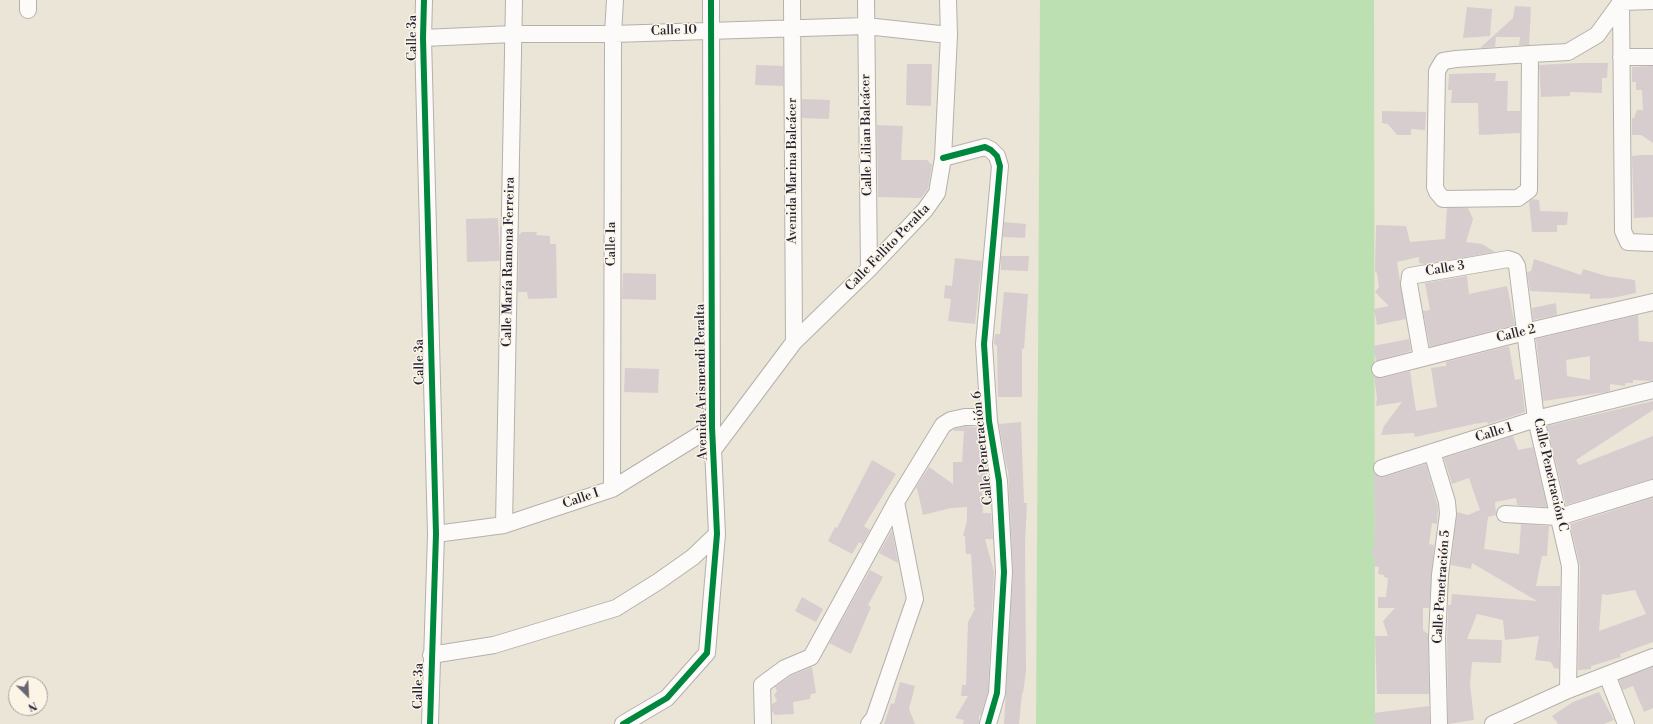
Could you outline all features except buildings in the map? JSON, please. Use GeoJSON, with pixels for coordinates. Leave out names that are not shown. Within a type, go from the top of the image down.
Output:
{"type":"FeatureCollection","features":[{"type":"Feature","properties":{"kind":"street","name":"Calle 3a"},"geometry":{"type":"LineString","coordinates":[[424,0],[423,38],[436,534],[430,724]]}},
{"type":"Feature","properties":{"kind":"street","name":"Calle María Ramona Ferreira"},"geometry":{"type":"LineString","coordinates":[[504,525],[514,0]]}},
{"type":"Feature","properties":{"kind":"street","name":"Calle 1a"},"geometry":{"type":"LineString","coordinates":[[612,489],[613,34],[615,0]]}},
{"type":"Feature","properties":{"kind":"street","name":"Avenida Arismendi Peralta"},"geometry":{"type":"LineString","coordinates":[[623,724],[667,698],[707,653],[717,534],[712,427],[711,0]]}},
{"type":"Feature","properties":{"kind":"street","name":"Avenida Marina Balcácer"},"geometry":{"type":"LineString","coordinates":[[792,0],[794,342]]}},
{"type":"Feature","properties":{"kind":"street","name":"Calle Lilian Balcácer"},"geometry":{"type":"LineString","coordinates":[[866,0],[869,269]]}},
{"type":"Feature","properties":{"kind":"street","name":"Calle Fellito Peralta"},"geometry":{"type":"LineString","coordinates":[[713,450],[794,342],[869,269],[932,202],[937,193],[943,158],[949,35],[948,0]]}},
{"type":"Feature","properties":{"kind":"street"},"geometry":{"type":"LineString","coordinates":[[1621,1],[1653,1]]}},
{"type":"Feature","properties":{"kind":"street"},"geometry":{"type":"LineString","coordinates":[[1530,54],[1529,190],[1518,198],[1443,199],[1435,187],[1437,71],[1443,61],[1449,59],[1530,54],[1568,52],[1596,35],[1621,1]]}},
{"type":"Feature","properties":{"kind":"street"},"geometry":{"type":"LineString","coordinates":[[1621,1],[1623,231],[1628,242],[1653,243]]}},
{"type":"Feature","properties":{"kind":"street","name":"Calle 10"},"geometry":{"type":"LineString","coordinates":[[423,38],[513,34],[613,34],[792,27],[866,26],[949,35]]}},
{"type":"Feature","properties":{"kind":"street"},"geometry":{"type":"LineString","coordinates":[[1621,57],[1653,57]]}},
{"type":"Feature","properties":{"kind":"street","name":"Calle Penetración 6"},"geometry":{"type":"LineString","coordinates":[[943,158],[985,147],[997,156],[1000,166],[984,344],[989,421],[999,481],[1004,572],[997,693],[988,724]]}},
{"type":"Feature","properties":{"kind":"street","name":"Calle 3"},"geometry":{"type":"LineString","coordinates":[[1422,358],[1409,284],[1410,276],[1418,273],[1508,259],[1514,261]]}},
{"type":"Feature","properties":{"kind":"street","name":"Calle Penetración C"},"geometry":{"type":"LineString","coordinates":[[1514,261],[1517,266],[1536,420],[1570,566],[1568,690]]}},
{"type":"Feature","properties":{"kind":"street","name":"Calle 2"},"geometry":{"type":"LineString","coordinates":[[1380,369],[1525,332],[1653,302]]}},
{"type":"Feature","properties":{"kind":"street","name":"Calle 1"},"geometry":{"type":"LineString","coordinates":[[1382,468],[1536,420],[1653,390]]}},
{"type":"Feature","properties":{"kind":"street"},"geometry":{"type":"LineString","coordinates":[[763,724],[762,685],[785,668],[811,657],[896,502],[943,425],[950,420],[976,417],[989,421]]}},
{"type":"Feature","properties":{"kind":"street","name":"Calle I"},"geometry":{"type":"LineString","coordinates":[[436,534],[504,525],[612,489],[712,427]]}},
{"type":"Feature","properties":{"kind":"street","name":"Calle Penetración 5"},"geometry":{"type":"LineString","coordinates":[[1432,452],[1447,502],[1448,514],[1440,575],[1437,638],[1439,724]]}},
{"type":"Feature","properties":{"kind":"street"},"geometry":{"type":"LineString","coordinates":[[1505,514],[1559,517],[1653,488]]}},
{"type":"Feature","properties":{"kind":"street"},"geometry":{"type":"LineString","coordinates":[[869,724],[874,718],[915,599],[896,502]]}},
{"type":"Feature","properties":{"kind":"street"},"geometry":{"type":"LineString","coordinates":[[431,655],[494,645],[616,608],[693,557],[717,534]]}},
{"type":"Feature","properties":{"kind":"street"},"geometry":{"type":"LineString","coordinates":[[1493,724],[1568,690],[1653,657]]}},
{"type":"Feature","properties":{"kind":"street"},"geometry":{"type":"LineString","coordinates":[[1607,675],[1626,724]]}},
{"type":"Feature","properties":{"kind":"green space"},"geometry":{"type":"Polygon","coordinates":[[[1040,0],[1374,0],[1375,724],[1036,724],[1040,0]]]}},
{"type":"Feature","properties":{"kind":"cycle path"},"geometry":{"type":"LineString","coordinates":[[424,0],[423,38],[436,534],[430,724]]}},
{"type":"Feature","properties":{"kind":"cycle path"},"geometry":{"type":"LineString","coordinates":[[623,724],[667,698],[707,653],[717,534],[712,427],[711,0]]}},
{"type":"Feature","properties":{"kind":"cycle path"},"geometry":{"type":"LineString","coordinates":[[943,158],[985,147],[997,156],[1000,166],[984,344],[989,421],[999,481],[1004,572],[997,693],[988,724]]}}]}
